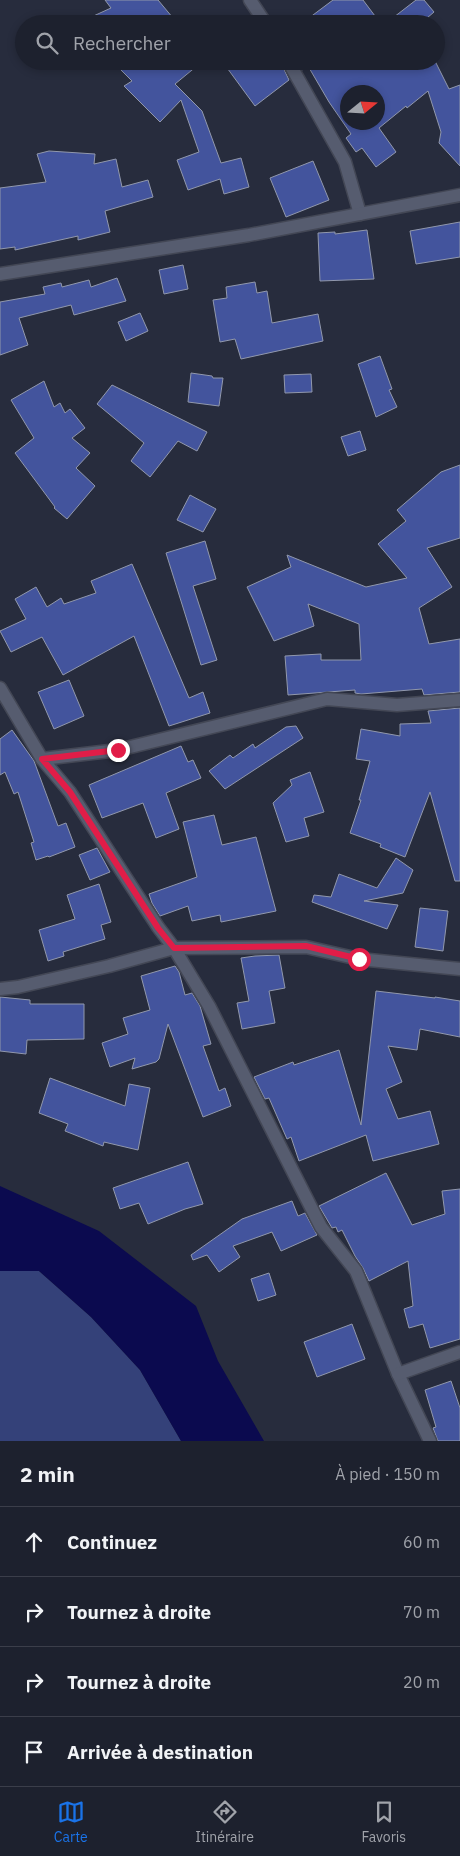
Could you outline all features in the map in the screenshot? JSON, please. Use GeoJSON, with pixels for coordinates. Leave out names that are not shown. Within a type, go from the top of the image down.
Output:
{"type":"FeatureCollection","features":[{"type":"Feature","properties":{"kind":"street"},"geometry":{"type":"LineString","coordinates":[[250,0],[260,15]]}},
{"type":"Feature","properties":{"kind":"street"},"geometry":{"type":"LineString","coordinates":[[293,70],[345,162],[360,214]]}},
{"type":"Feature","properties":{"kind":"street"},"geometry":{"type":"LineString","coordinates":[[0,274],[249,235],[460,195]]}},
{"type":"Feature","properties":{"kind":"street"},"geometry":{"type":"LineString","coordinates":[[0,688],[42,759],[70,792],[158,928],[174,948],[210,1006],[320,1227],[356,1271],[398,1374],[430,1441]]}},
{"type":"Feature","properties":{"kind":"street"},"geometry":{"type":"LineString","coordinates":[[42,759],[118,750],[327,699],[397,705],[460,700]]}},
{"type":"Feature","properties":{"kind":"street"},"geometry":{"type":"LineString","coordinates":[[0,989],[18,988],[174,948],[306,946],[359,959],[460,969]]}},
{"type":"Feature","properties":{"kind":"street"},"geometry":{"type":"LineString","coordinates":[[398,1374],[460,1352]]}},
{"type":"Feature","properties":{"kind":"shaded area"},"geometry":{"type":"Polygon","coordinates":[[[0,1186],[99,1231],[196,1306],[218,1361],[264,1441],[181,1441],[140,1370],[91,1317],[39,1271],[0,1271],[0,1186]]]}},
{"type":"Feature","properties":{"kind":"shaded area"},"geometry":{"type":"Polygon","coordinates":[[[0,1271],[39,1271],[91,1317],[140,1370],[181,1441],[0,1441],[0,1271]]]}},
{"type":"Feature","properties":{"kind":"building"},"geometry":{"type":"Polygon","coordinates":[[[105,0],[158,0],[170,15],[96,15],[111,8],[105,0]]]}},
{"type":"Feature","properties":{"kind":"building"},"geometry":{"type":"Polygon","coordinates":[[[333,0],[363,0],[374,15],[313,15],[333,0]]]}},
{"type":"Feature","properties":{"kind":"building"},"geometry":{"type":"Polygon","coordinates":[[[416,0],[424,0],[434,12],[430,15],[397,15],[416,0]]]}},
{"type":"Feature","properties":{"kind":"building"},"geometry":{"type":"Polygon","coordinates":[[[121,70],[192,70],[175,84],[202,111],[221,163],[241,158],[249,187],[224,194],[220,179],[188,190],[177,160],[199,152],[181,100],[160,122],[124,86],[132,81],[121,70]]]}},
{"type":"Feature","properties":{"kind":"building"},"geometry":{"type":"Polygon","coordinates":[[[229,70],[284,70],[289,80],[255,106],[229,70]]]}},
{"type":"Feature","properties":{"kind":"building"},"geometry":{"type":"Polygon","coordinates":[[[310,70],[440,70],[449,89],[460,85],[460,166],[439,143],[441,132],[428,91],[385,123],[385,85],[340,85],[340,118],[310,70]]]}},
{"type":"Feature","properties":{"kind":"building"},"geometry":{"type":"Polygon","coordinates":[[[348,130],[380,130],[396,152],[376,167],[362,148],[356,152],[346,138],[351,134],[348,130]]]}},
{"type":"Feature","properties":{"kind":"building"},"geometry":{"type":"Polygon","coordinates":[[[49,151],[95,154],[94,164],[116,159],[122,187],[148,180],[153,197],[105,211],[110,232],[78,240],[78,236],[15,250],[15,247],[0,249],[0,188],[46,182],[37,154],[49,151]]]}},
{"type":"Feature","properties":{"kind":"building"},"geometry":{"type":"Polygon","coordinates":[[[313,161],[329,200],[286,217],[270,178],[313,161]]]}},
{"type":"Feature","properties":{"kind":"building"},"geometry":{"type":"Polygon","coordinates":[[[460,222],[460,257],[416,264],[410,231],[460,222]]]}},
{"type":"Feature","properties":{"kind":"building"},"geometry":{"type":"Polygon","coordinates":[[[367,230],[374,279],[320,281],[318,233],[335,232],[335,234],[367,230]]]}},
{"type":"Feature","properties":{"kind":"building"},"geometry":{"type":"Polygon","coordinates":[[[183,265],[188,289],[164,294],[159,270],[183,265]]]}},
{"type":"Feature","properties":{"kind":"building"},"geometry":{"type":"Polygon","coordinates":[[[117,278],[126,301],[74,315],[71,305],[19,318],[28,345],[0,355],[0,302],[45,294],[43,287],[61,283],[62,287],[89,280],[91,287],[117,278]]]}},
{"type":"Feature","properties":{"kind":"building"},"geometry":{"type":"Polygon","coordinates":[[[255,282],[257,293],[267,291],[272,323],[318,314],[323,341],[241,359],[235,339],[220,342],[213,300],[227,298],[226,287],[255,282]]]}},
{"type":"Feature","properties":{"kind":"building"},"geometry":{"type":"Polygon","coordinates":[[[140,313],[148,331],[126,341],[118,322],[140,313]]]}},
{"type":"Feature","properties":{"kind":"building"},"geometry":{"type":"Polygon","coordinates":[[[380,356],[392,389],[389,390],[397,407],[376,417],[358,364],[380,356]]]}},
{"type":"Feature","properties":{"kind":"building"},"geometry":{"type":"Polygon","coordinates":[[[191,373],[212,376],[213,378],[223,378],[219,406],[188,402],[191,373]]]}},
{"type":"Feature","properties":{"kind":"building"},"geometry":{"type":"Polygon","coordinates":[[[311,374],[312,392],[285,393],[284,375],[311,374]]]}},
{"type":"Feature","properties":{"kind":"building"},"geometry":{"type":"Polygon","coordinates":[[[44,381],[54,407],[60,403],[65,413],[70,409],[85,428],[72,438],[90,453],[76,468],[95,486],[67,519],[54,508],[15,453],[34,438],[11,400],[44,381]]]}},
{"type":"Feature","properties":{"kind":"building"},"geometry":{"type":"Polygon","coordinates":[[[112,385],[207,432],[197,451],[178,441],[150,477],[131,461],[144,443],[97,404],[112,385]]]}},
{"type":"Feature","properties":{"kind":"building"},"geometry":{"type":"Polygon","coordinates":[[[360,431],[366,450],[348,456],[341,437],[360,431]]]}},
{"type":"Feature","properties":{"kind":"building"},"geometry":{"type":"Polygon","coordinates":[[[460,465],[460,538],[427,548],[452,587],[419,608],[429,644],[460,639],[460,692],[424,695],[422,689],[361,694],[355,693],[355,690],[288,695],[285,656],[321,654],[321,660],[361,660],[359,624],[308,604],[314,626],[274,641],[247,587],[291,567],[287,555],[366,587],[407,578],[378,544],[406,521],[397,510],[441,472],[460,465]]]}},
{"type":"Feature","properties":{"kind":"building"},"geometry":{"type":"Polygon","coordinates":[[[190,495],[216,509],[203,532],[177,520],[190,495]]]}},
{"type":"Feature","properties":{"kind":"building"},"geometry":{"type":"Polygon","coordinates":[[[205,541],[216,579],[193,586],[217,660],[201,665],[166,553],[205,541]]]}},
{"type":"Feature","properties":{"kind":"building"},"geometry":{"type":"Polygon","coordinates":[[[132,564],[189,698],[203,692],[210,713],[169,726],[134,636],[63,675],[42,637],[11,652],[0,631],[26,619],[15,599],[36,587],[47,607],[61,598],[64,604],[96,593],[91,581],[132,564]]]}},
{"type":"Feature","properties":{"kind":"building"},"geometry":{"type":"Polygon","coordinates":[[[69,680],[84,716],[54,729],[38,692],[69,680]]]}},
{"type":"Feature","properties":{"kind":"building"},"geometry":{"type":"Polygon","coordinates":[[[460,708],[460,881],[455,881],[430,792],[405,857],[380,847],[381,844],[350,833],[361,800],[359,800],[370,761],[356,759],[361,729],[400,736],[400,724],[431,723],[428,711],[460,708]]]}},
{"type":"Feature","properties":{"kind":"building"},"geometry":{"type":"Polygon","coordinates":[[[296,726],[303,738],[225,789],[209,771],[230,755],[233,758],[253,744],[255,748],[286,727],[296,726]]]}},
{"type":"Feature","properties":{"kind":"building"},"geometry":{"type":"Polygon","coordinates":[[[12,730],[34,761],[58,826],[66,823],[75,847],[36,860],[31,843],[34,842],[18,792],[14,794],[5,772],[0,775],[0,739],[12,730]]]}},
{"type":"Feature","properties":{"kind":"building"},"geometry":{"type":"Polygon","coordinates":[[[181,746],[188,762],[193,760],[201,778],[166,793],[179,829],[156,838],[143,803],[102,818],[89,785],[181,746]]]}},
{"type":"Feature","properties":{"kind":"building"},"geometry":{"type":"Polygon","coordinates":[[[310,772],[324,812],[304,818],[309,836],[286,842],[273,803],[292,785],[290,780],[310,772]]]}},
{"type":"Feature","properties":{"kind":"building"},"geometry":{"type":"Polygon","coordinates":[[[214,815],[222,845],[256,837],[276,911],[221,922],[220,915],[192,921],[188,906],[160,916],[149,894],[197,877],[183,822],[214,815]]]}},
{"type":"Feature","properties":{"kind":"building"},"geometry":{"type":"Polygon","coordinates":[[[97,848],[110,872],[90,880],[79,855],[97,848]]]}},
{"type":"Feature","properties":{"kind":"building"},"geometry":{"type":"Polygon","coordinates":[[[396,858],[413,870],[403,893],[364,901],[398,905],[387,929],[312,902],[314,895],[331,897],[339,874],[377,888],[396,858]]]}},
{"type":"Feature","properties":{"kind":"building"},"geometry":{"type":"Polygon","coordinates":[[[99,884],[111,922],[101,925],[105,939],[63,952],[64,956],[48,961],[39,930],[75,919],[67,895],[99,884]]]}},
{"type":"Feature","properties":{"kind":"building"},"geometry":{"type":"Polygon","coordinates":[[[420,908],[448,911],[443,951],[415,947],[420,908]]]}},
{"type":"Feature","properties":{"kind":"building"},"geometry":{"type":"Polygon","coordinates":[[[279,955],[285,988],[269,991],[275,1023],[242,1029],[237,1003],[249,1001],[241,958],[279,955]]]}},
{"type":"Feature","properties":{"kind":"building"},"geometry":{"type":"Polygon","coordinates":[[[175,966],[179,972],[185,995],[192,993],[200,1006],[211,1044],[203,1046],[219,1091],[225,1088],[231,1106],[203,1117],[168,1024],[159,1059],[156,1062],[132,1069],[135,1058],[110,1067],[102,1043],[128,1034],[123,1018],[150,1010],[141,976],[175,966]]]}},
{"type":"Feature","properties":{"kind":"building"},"geometry":{"type":"Polygon","coordinates":[[[376,991],[460,1001],[460,1037],[420,1029],[417,1050],[388,1046],[402,1082],[386,1089],[398,1119],[430,1111],[439,1144],[373,1161],[366,1135],[299,1161],[291,1137],[287,1139],[269,1098],[265,1099],[254,1077],[293,1062],[294,1065],[339,1050],[361,1125],[376,991]]]}},
{"type":"Feature","properties":{"kind":"building"},"geometry":{"type":"Polygon","coordinates":[[[0,997],[30,1000],[30,1004],[84,1004],[84,1039],[27,1040],[26,1054],[0,1051],[0,997]]]}},
{"type":"Feature","properties":{"kind":"building"},"geometry":{"type":"Polygon","coordinates":[[[50,1078],[125,1106],[129,1084],[150,1088],[138,1150],[104,1142],[103,1146],[65,1131],[68,1124],[39,1113],[50,1078]]]}},
{"type":"Feature","properties":{"kind":"building"},"geometry":{"type":"Polygon","coordinates":[[[188,1162],[203,1204],[148,1224],[139,1203],[120,1209],[113,1188],[188,1162]]]}},
{"type":"Feature","properties":{"kind":"building"},"geometry":{"type":"Polygon","coordinates":[[[386,1173],[412,1225],[445,1214],[442,1191],[460,1189],[460,1339],[430,1348],[423,1324],[409,1328],[404,1309],[413,1306],[408,1261],[369,1281],[342,1230],[338,1232],[336,1227],[332,1228],[319,1206],[386,1173]]]}},
{"type":"Feature","properties":{"kind":"building"},"geometry":{"type":"Polygon","coordinates":[[[292,1201],[298,1216],[305,1213],[317,1235],[281,1251],[272,1232],[233,1246],[240,1257],[219,1272],[207,1255],[193,1260],[191,1255],[242,1219],[292,1201]]]}},
{"type":"Feature","properties":{"kind":"building"},"geometry":{"type":"Polygon","coordinates":[[[269,1273],[276,1295],[258,1301],[251,1279],[269,1273]]]}},
{"type":"Feature","properties":{"kind":"building"},"geometry":{"type":"Polygon","coordinates":[[[352,1324],[365,1359],[317,1377],[304,1342],[352,1324]]]}},
{"type":"Feature","properties":{"kind":"building"},"geometry":{"type":"Polygon","coordinates":[[[451,1381],[460,1408],[460,1441],[438,1441],[433,1428],[436,1427],[425,1390],[451,1381]]]}},
{"type":"Feature","properties":{"kind":"route"},"geometry":{"type":"LineString","coordinates":[[118,750],[42,759],[70,792],[158,928],[174,948],[306,946],[359,959]]}}]}
